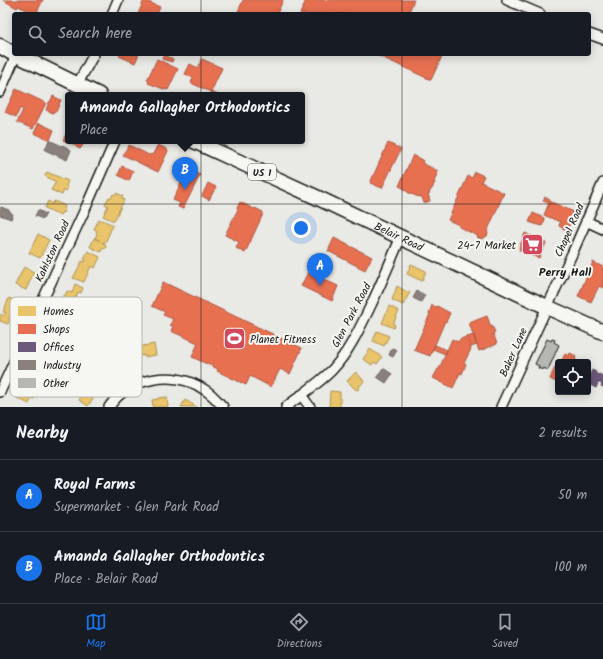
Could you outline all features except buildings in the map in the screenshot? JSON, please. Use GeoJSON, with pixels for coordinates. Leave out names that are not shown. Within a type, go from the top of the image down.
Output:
{"type":"FeatureCollection","features":[{"type":"Feature","properties":{"kind":"highway"},"geometry":{"type":"LineString","coordinates":[[0,46],[12,52]]}},
{"type":"Feature","properties":{"kind":"highway"},"geometry":{"type":"LineString","coordinates":[[19,56],[93,92]]}},
{"type":"Feature","properties":{"kind":"highway","name":"Belair Road"},"geometry":{"type":"LineString","coordinates":[[201,144],[603,332]]}},
{"type":"Feature","properties":{"kind":"street"},"geometry":{"type":"LineString","coordinates":[[113,12],[118,0]]}},
{"type":"Feature","properties":{"kind":"street"},"geometry":{"type":"LineString","coordinates":[[507,0],[535,12]]}},
{"type":"Feature","properties":{"kind":"street"},"geometry":{"type":"LineString","coordinates":[[591,35],[603,39]]}},
{"type":"Feature","properties":{"kind":"street"},"geometry":{"type":"LineString","coordinates":[[0,92],[14,56]]}},
{"type":"Feature","properties":{"kind":"street"},"geometry":{"type":"LineString","coordinates":[[78,85],[93,56]]}},
{"type":"Feature","properties":{"kind":"street","name":"Kahlston Road"},"geometry":{"type":"LineString","coordinates":[[44,297],[114,144]]}},
{"type":"Feature","properties":{"kind":"street","name":"Chapel Road"},"geometry":{"type":"LineString","coordinates":[[547,307],[603,183]]}},
{"type":"Feature","properties":{"kind":"street"},"geometry":{"type":"LineString","coordinates":[[586,221],[603,230]]}},
{"type":"Feature","properties":{"kind":"street","name":"Glen Park Road"},"geometry":{"type":"LineString","coordinates":[[286,407],[332,370],[352,343],[401,237]]}},
{"type":"Feature","properties":{"kind":"street","name":"Baker Lane"},"geometry":{"type":"LineString","coordinates":[[501,407],[547,307]]}},
{"type":"Feature","properties":{"kind":"street","name":"Kahlston Road"},"geometry":{"type":"LineString","coordinates":[[0,392],[10,371]]}},
{"type":"Feature","properties":{"kind":"street"},"geometry":{"type":"LineString","coordinates":[[142,382],[159,378],[176,379],[195,384],[206,390],[223,407]]}},
{"type":"Feature","properties":{"kind":"street"},"geometry":{"type":"LineString","coordinates":[[301,395],[310,407]]}},
{"type":"Feature","properties":{"kind":"street"},"geometry":{"type":"LineString","coordinates":[[109,407],[117,397]]}},
{"type":"Feature","properties":{"kind":"place","name":"Amanda Gallagher Orthodontics"},"geometry":{"type":"Point","coordinates":[185,190]}},
{"type":"Feature","properties":{"kind":"place","name":"24-7 Market"},"geometry":{"type":"Point","coordinates":[532,245]}},
{"type":"Feature","properties":{"kind":"place","name":"Royal Farms"},"geometry":{"type":"Point","coordinates":[320,286]}},
{"type":"Feature","properties":{"kind":"place","name":"Planet Fitness"},"geometry":{"type":"Point","coordinates":[235,339]}},
{"type":"Feature","properties":{"kind":"district","name":"Perry Hall"},"geometry":{"type":"Point","coordinates":[565,272]}}]}
